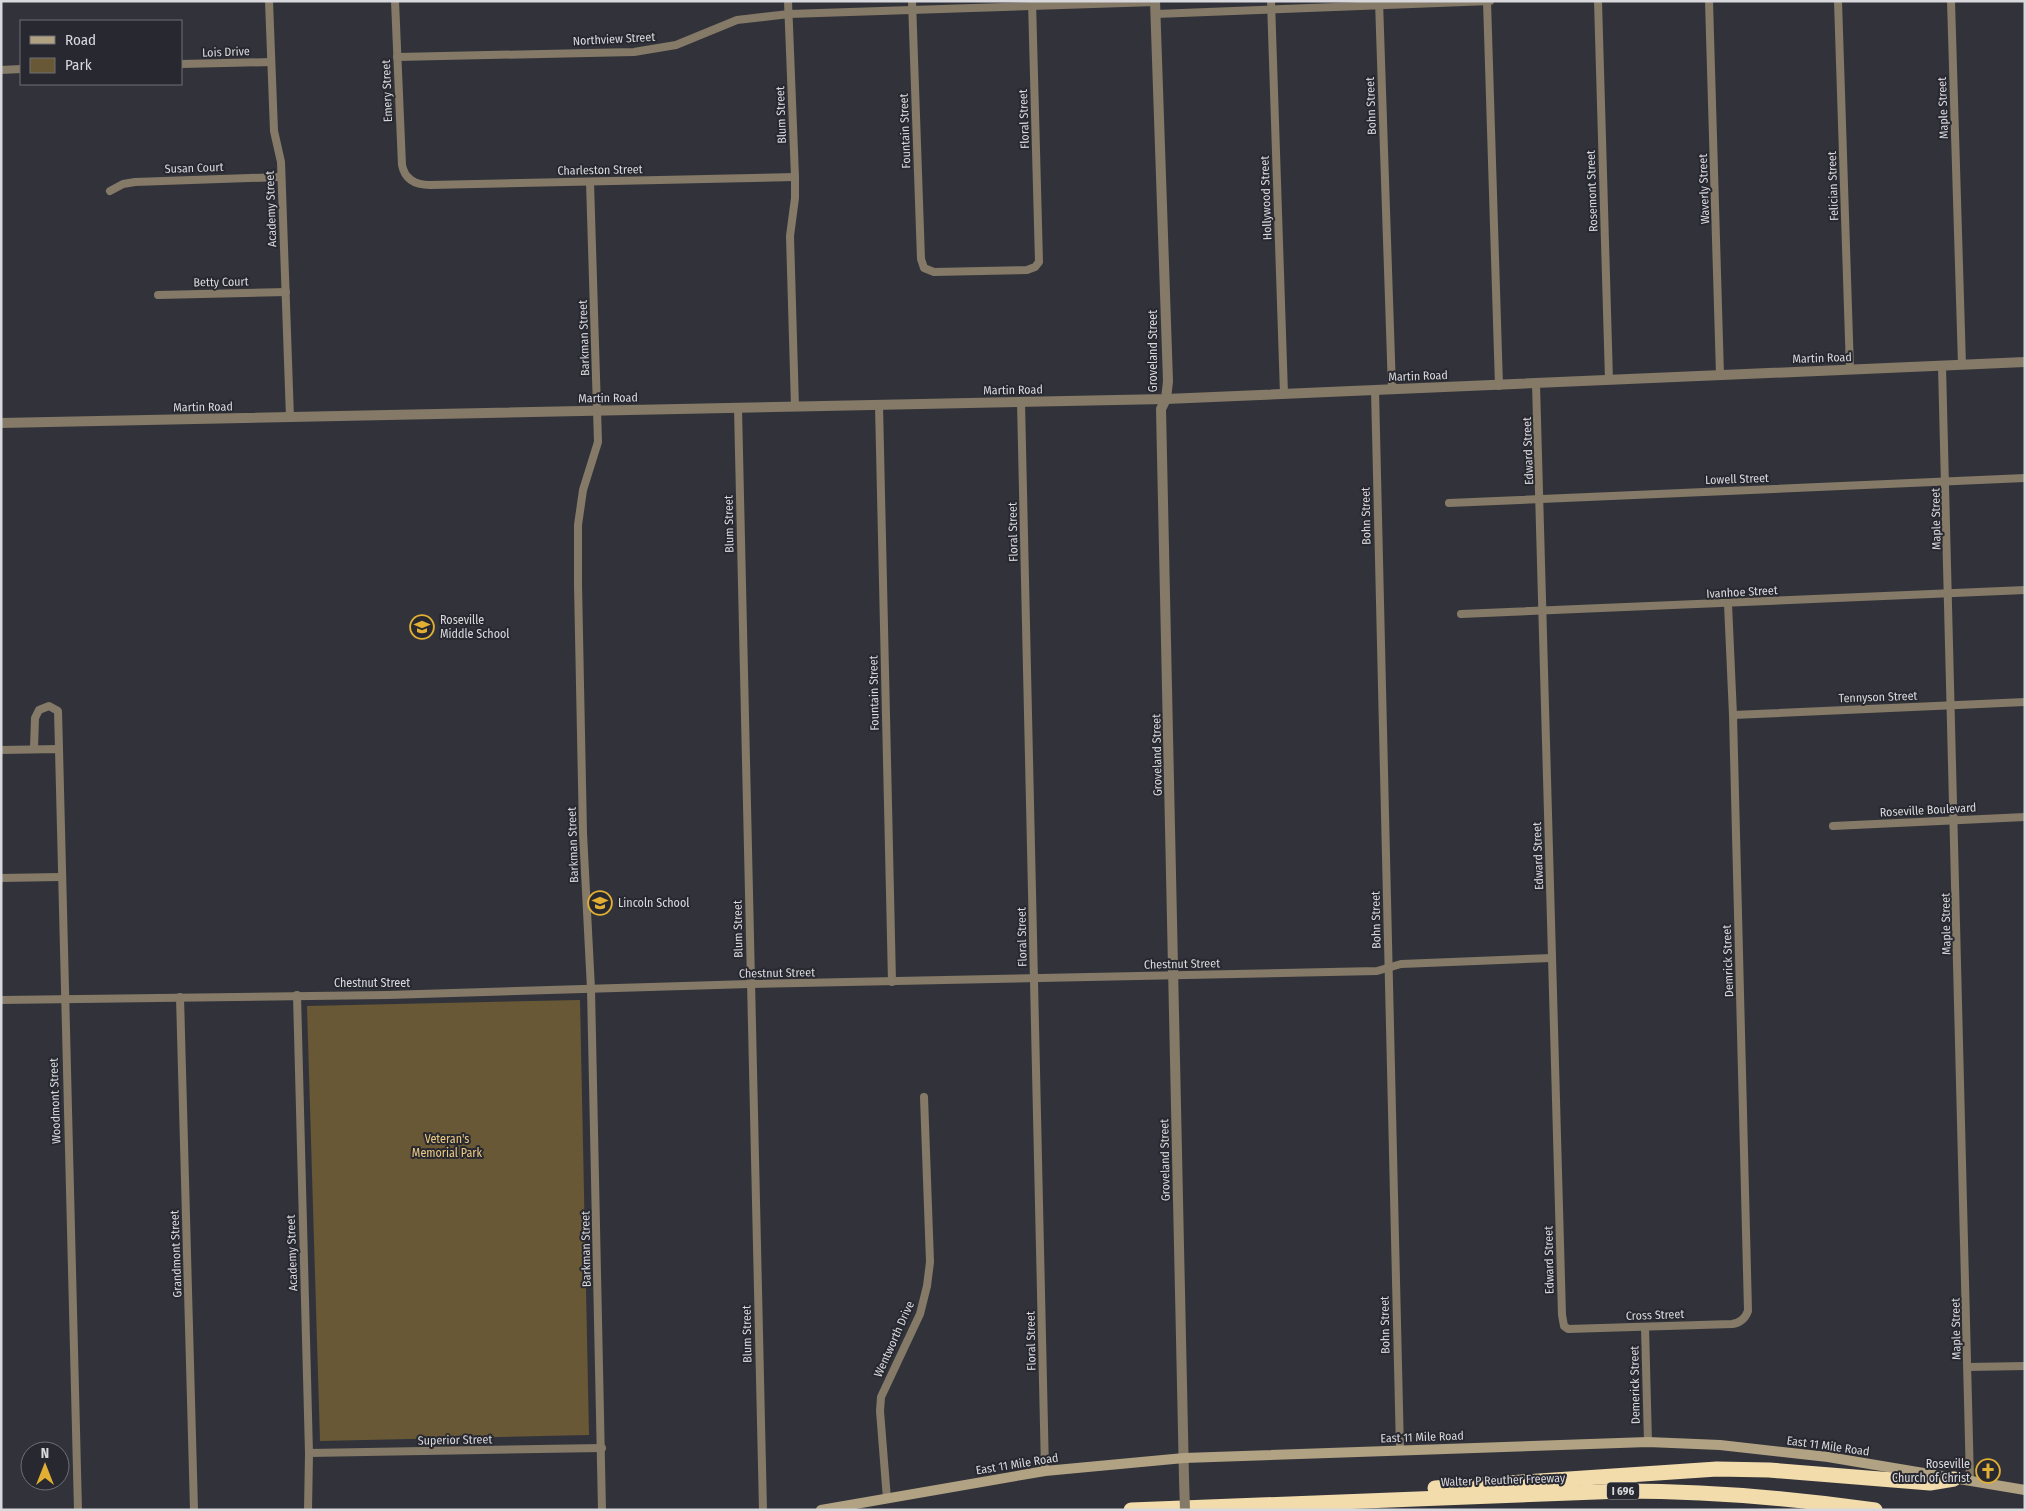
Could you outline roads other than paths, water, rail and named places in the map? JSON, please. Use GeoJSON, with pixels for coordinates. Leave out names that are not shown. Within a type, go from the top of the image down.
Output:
{"type":"FeatureCollection","features":[{"type":"Feature","properties":{"kind":"highway"},"geometry":{"type":"LineString","coordinates":[[1369,1500],[1428,1489],[1717,1469],[1769,1470],[1930,1482],[1954,1479]]}},
{"type":"Feature","properties":{"kind":"highway","name":"Walter P Reuther Freeway"},"geometry":{"type":"LineString","coordinates":[[1131,1510],[1623,1491],[1693,1491],[1750,1494],[1875,1510]]}},
{"type":"Feature","properties":{"kind":"main road","name":"East 11 Mile Road"},"geometry":{"type":"LineString","coordinates":[[820,1510],[1045,1471],[1184,1458],[1648,1442],[1774,1450],[2025,1490]]}},
{"type":"Feature","properties":{"kind":"street","name":"Academy Street"},"geometry":{"type":"LineString","coordinates":[[269,1],[274,132],[281,162],[280,177],[290,418]]}},
{"type":"Feature","properties":{"kind":"street","name":"Emery Street"},"geometry":{"type":"LineString","coordinates":[[396,1],[402,165],[408,178]]}},
{"type":"Feature","properties":{"kind":"street","name":"Blum Street"},"geometry":{"type":"LineString","coordinates":[[788,1],[795,178],[795,198],[790,236],[795,406]]}},
{"type":"Feature","properties":{"kind":"street","name":"Fountain Street"},"geometry":{"type":"LineString","coordinates":[[912,1],[921,260]]}},
{"type":"Feature","properties":{"kind":"street","name":"Hollywood Street"},"geometry":{"type":"LineString","coordinates":[[1271,1],[1284,394]]}},
{"type":"Feature","properties":{"kind":"street"},"geometry":{"type":"LineString","coordinates":[[1156,14],[1488,1],[1499,386]]}},
{"type":"Feature","properties":{"kind":"street","name":"Rosemont Street"},"geometry":{"type":"LineString","coordinates":[[1598,1],[1609,380]]}},
{"type":"Feature","properties":{"kind":"street","name":"Waverly Street"},"geometry":{"type":"LineString","coordinates":[[1709,1],[1720,375]]}},
{"type":"Feature","properties":{"kind":"street","name":"Felician Street"},"geometry":{"type":"LineString","coordinates":[[1838,1],[1850,370]]}},
{"type":"Feature","properties":{"kind":"street","name":"Maple Street"},"geometry":{"type":"LineString","coordinates":[[1951,1],[1962,365]]}},
{"type":"Feature","properties":{"kind":"street","name":"Northview Street"},"geometry":{"type":"LineString","coordinates":[[397,57],[634,52],[676,45],[737,20],[789,14],[1032,4],[1156,2]]}},
{"type":"Feature","properties":{"kind":"street","name":"Groveland Street"},"geometry":{"type":"LineString","coordinates":[[1156,2],[1168,371],[1166,399],[1161,409],[1185,1510]]}},
{"type":"Feature","properties":{"kind":"street","name":"Floral Street"},"geometry":{"type":"LineString","coordinates":[[921,260],[924,268],[934,272],[1027,270],[1037,265],[1040,258],[1040,244],[1032,4]]}},
{"type":"Feature","properties":{"kind":"street","name":"Bohn Street"},"geometry":{"type":"LineString","coordinates":[[1379,4],[1392,389]]}},
{"type":"Feature","properties":{"kind":"street","name":"Lois Drive"},"geometry":{"type":"LineString","coordinates":[[182,64],[272,62]]}},
{"type":"Feature","properties":{"kind":"street"},"geometry":{"type":"LineString","coordinates":[[1,70],[20,69]]}},
{"type":"Feature","properties":{"kind":"street","name":"Susan Court"},"geometry":{"type":"LineString","coordinates":[[110,192],[124,184],[135,182],[280,177]]}},
{"type":"Feature","properties":{"kind":"street","name":"Charleston Street"},"geometry":{"type":"LineString","coordinates":[[408,178],[422,185],[795,178]]}},
{"type":"Feature","properties":{"kind":"street","name":"Barkman Street"},"geometry":{"type":"LineString","coordinates":[[590,182],[598,442],[583,490],[578,525],[583,833],[591,989],[602,1510]]}},
{"type":"Feature","properties":{"kind":"street","name":"Betty Court"},"geometry":{"type":"LineString","coordinates":[[158,295],[286,292]]}},
{"type":"Feature","properties":{"kind":"street","name":"Martin Road"},"geometry":{"type":"LineString","coordinates":[[1,423],[1166,399],[2025,362]]}},
{"type":"Feature","properties":{"kind":"street","name":"Maple Street"},"geometry":{"type":"LineString","coordinates":[[1942,366],[1955,820],[1970,1481]]}},
{"type":"Feature","properties":{"kind":"street","name":"Edward Street"},"geometry":{"type":"LineString","coordinates":[[1536,384],[1541,498],[1542,611],[1564,1326]]}},
{"type":"Feature","properties":{"kind":"street","name":"Bohn Street"},"geometry":{"type":"LineString","coordinates":[[1375,390],[1400,1450]]}},
{"type":"Feature","properties":{"kind":"street","name":"Floral Street"},"geometry":{"type":"LineString","coordinates":[[1021,402],[1045,1471]]}},
{"type":"Feature","properties":{"kind":"street","name":"Fountain Street"},"geometry":{"type":"LineString","coordinates":[[879,405],[892,982]]}},
{"type":"Feature","properties":{"kind":"street","name":"Blum Street"},"geometry":{"type":"LineString","coordinates":[[738,408],[763,1510]]}},
{"type":"Feature","properties":{"kind":"street","name":"Lowell Street"},"geometry":{"type":"LineString","coordinates":[[1450,502],[2025,478]]}},
{"type":"Feature","properties":{"kind":"street","name":"Ivanhoe Street"},"geometry":{"type":"LineString","coordinates":[[1460,614],[2025,590]]}},
{"type":"Feature","properties":{"kind":"street","name":"Demrick Street"},"geometry":{"type":"LineString","coordinates":[[1728,604],[1733,715],[1748,1307],[1746,1317]]}},
{"type":"Feature","properties":{"kind":"street","name":"Tennyson Street"},"geometry":{"type":"LineString","coordinates":[[1733,715],[2025,702]]}},
{"type":"Feature","properties":{"kind":"street","name":"Woodmont Street"},"geometry":{"type":"LineString","coordinates":[[34,748],[36,718],[39,710],[49,706],[58,711],[60,877],[78,1510]]}},
{"type":"Feature","properties":{"kind":"street"},"geometry":{"type":"LineString","coordinates":[[1,750],[59,749]]}},
{"type":"Feature","properties":{"kind":"street","name":"Roseville Boulevard"},"geometry":{"type":"LineString","coordinates":[[1833,826],[2025,817]]}},
{"type":"Feature","properties":{"kind":"street"},"geometry":{"type":"LineString","coordinates":[[1,878],[60,877]]}},
{"type":"Feature","properties":{"kind":"street","name":"Chestnut Street"},"geometry":{"type":"LineString","coordinates":[[1,1000],[397,995],[750,984],[1377,970],[1401,964],[1552,958]]}},
{"type":"Feature","properties":{"kind":"street","name":"Academy Street"},"geometry":{"type":"LineString","coordinates":[[297,995],[309,1453],[308,1510]]}},
{"type":"Feature","properties":{"kind":"street","name":"Grandmont Street"},"geometry":{"type":"LineString","coordinates":[[180,997],[194,1510]]}},
{"type":"Feature","properties":{"kind":"street","name":"Wentworth Drive"},"geometry":{"type":"LineString","coordinates":[[887,1499],[880,1411],[881,1397],[920,1314],[930,1262],[924,1096]]}},
{"type":"Feature","properties":{"kind":"street","name":"Cross Street"},"geometry":{"type":"LineString","coordinates":[[1564,1326],[1574,1329],[1732,1324],[1738,1323],[1746,1317]]}},
{"type":"Feature","properties":{"kind":"street","name":"Demerick Street"},"geometry":{"type":"LineString","coordinates":[[1645,1327],[1648,1442]]}},
{"type":"Feature","properties":{"kind":"street"},"geometry":{"type":"LineString","coordinates":[[1968,1367],[2025,1366]]}},
{"type":"Feature","properties":{"kind":"street","name":"Superior Street"},"geometry":{"type":"LineString","coordinates":[[309,1453],[602,1448]]}},
{"type":"Feature","properties":{"kind":"place","name":"Roseville Middle School"},"geometry":{"type":"Point","coordinates":[422,627]}},
{"type":"Feature","properties":{"kind":"place","name":"Lincoln School"},"geometry":{"type":"Point","coordinates":[600,903]}},
{"type":"Feature","properties":{"kind":"place","name":"Roseville Church of Christ"},"geometry":{"type":"Point","coordinates":[1988,1471]}},
{"type":"Feature","properties":{"kind":"park label","name":"Veteran's Memorial Park"},"geometry":{"type":"Point","coordinates":[447,1146]}}]}
